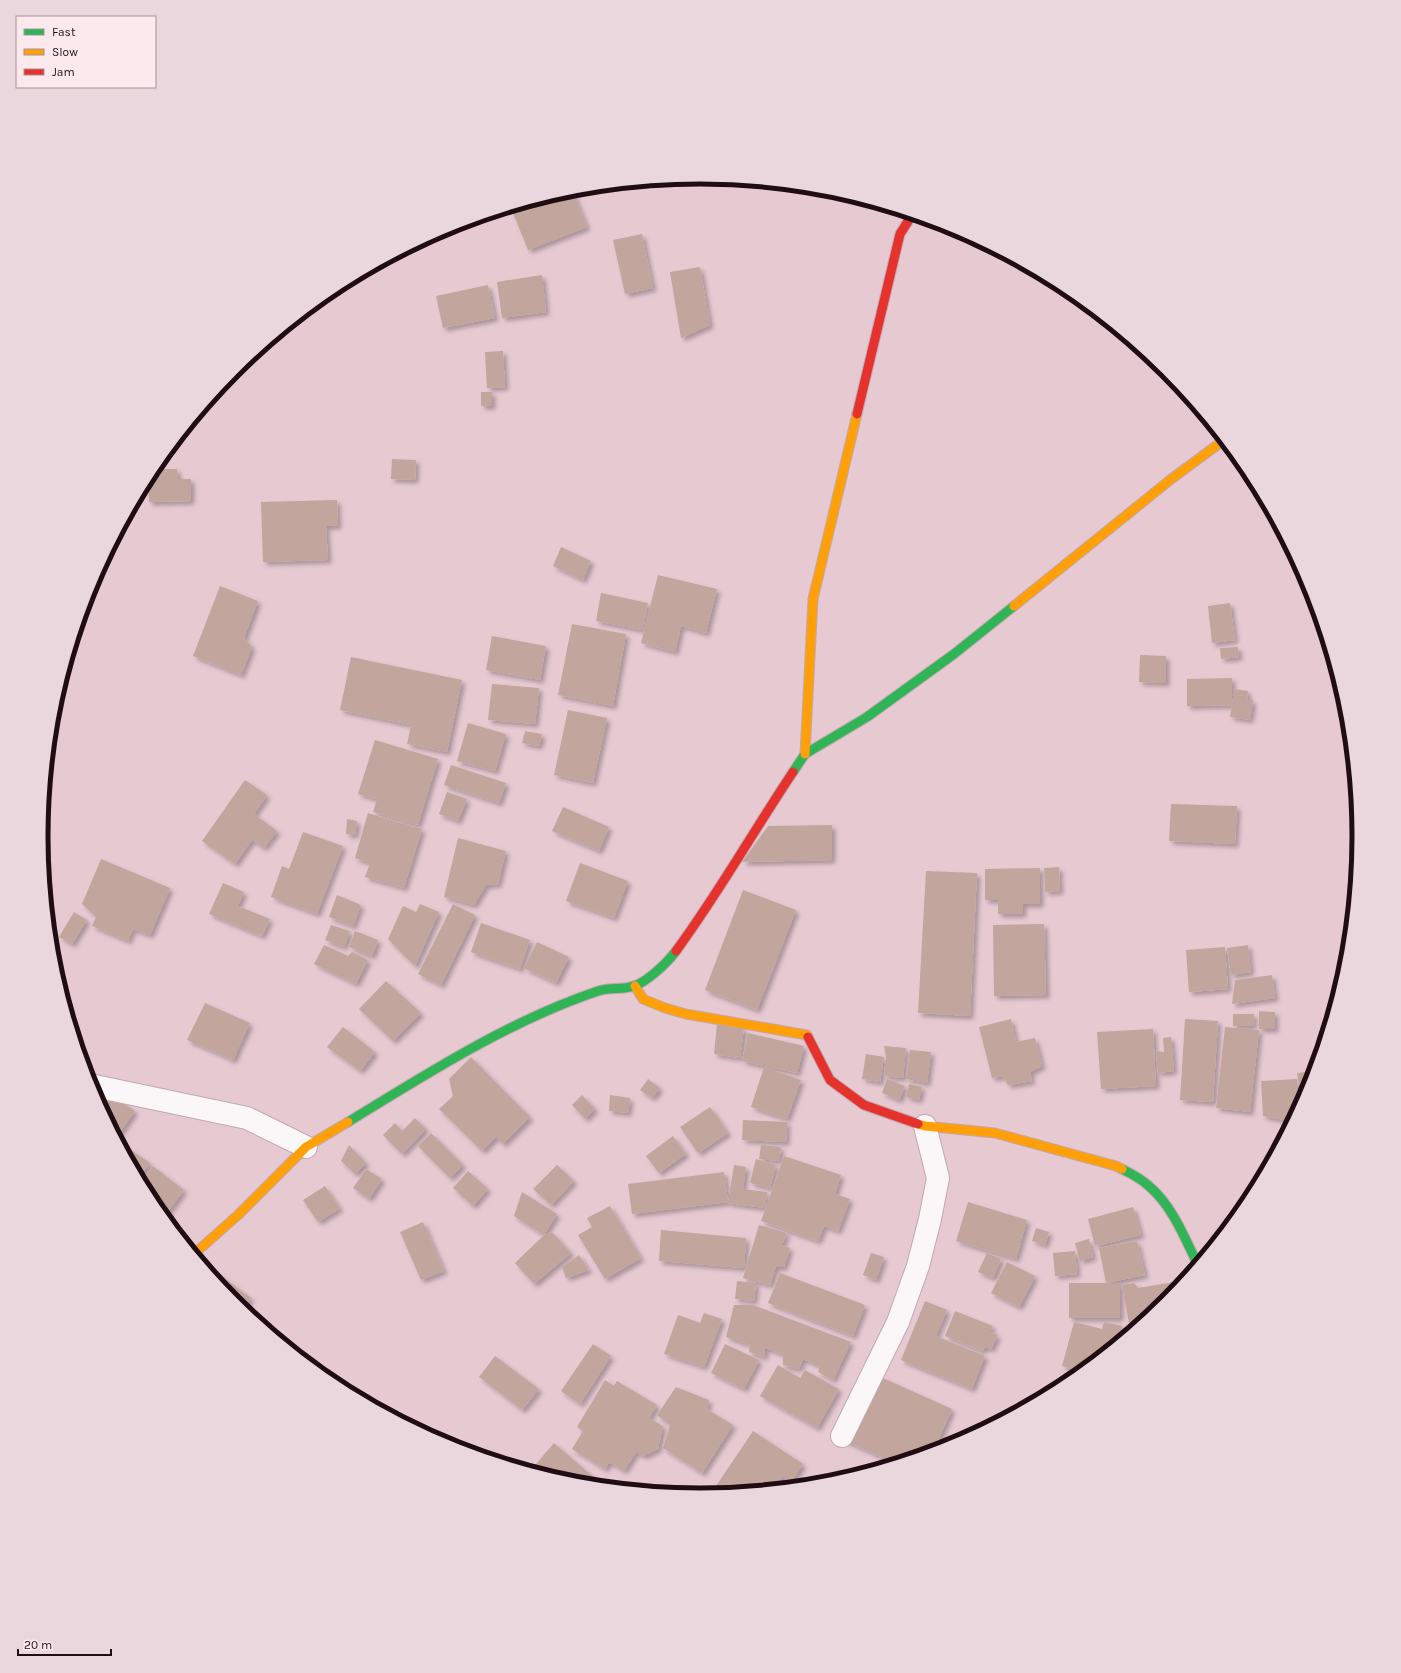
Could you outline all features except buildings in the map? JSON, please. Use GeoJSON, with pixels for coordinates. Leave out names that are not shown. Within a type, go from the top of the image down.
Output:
{"type":"FeatureCollection","features":[{"type":"Feature","properties":{"kind":"street"},"geometry":{"type":"LineString","coordinates":[[805,754],[814,600],[900,234],[910,219]]}},
{"type":"Feature","properties":{"kind":"street"},"geometry":{"type":"LineString","coordinates":[[197,1251],[238,1215],[306,1147],[430,1072],[529,1018],[600,990],[635,986],[656,972],[671,958],[701,917],[805,754],[867,717],[954,654],[1170,480],[1221,443]]}},
{"type":"Feature","properties":{"kind":"street"},"geometry":{"type":"LineString","coordinates":[[635,986],[643,999],[665,1008],[686,1014],[807,1035],[830,1080],[864,1105],[925,1126],[995,1133],[1116,1166],[1136,1176],[1151,1188],[1170,1210],[1196,1261]]}},
{"type":"Feature","properties":{"kind":"street"},"geometry":{"type":"LineString","coordinates":[[98,1087],[246,1118],[306,1147]]}},
{"type":"Feature","properties":{"kind":"street"},"geometry":{"type":"LineString","coordinates":[[842,1436],[898,1322],[918,1266],[938,1178],[925,1126]]}},
{"type":"Feature","properties":{"kind":"traffic: fast"},"geometry":{"type":"LineString","coordinates":[[793,772],[805,754],[867,717],[954,654],[1014,606]]}},
{"type":"Feature","properties":{"kind":"traffic: fast"},"geometry":{"type":"LineString","coordinates":[[348,1122],[470,1049],[533,1017],[598,991],[630,987],[639,984],[657,971],[676,951]]}},
{"type":"Feature","properties":{"kind":"traffic: fast"},"geometry":{"type":"LineString","coordinates":[[1122,1169],[1147,1184],[1158,1195],[1178,1224],[1196,1261]]}},
{"type":"Feature","properties":{"kind":"traffic: slow"},"geometry":{"type":"LineString","coordinates":[[805,754],[813,599],[857,414]]}},
{"type":"Feature","properties":{"kind":"traffic: slow"},"geometry":{"type":"LineString","coordinates":[[1014,606],[1170,480],[1221,443]]}},
{"type":"Feature","properties":{"kind":"traffic: slow"},"geometry":{"type":"LineString","coordinates":[[635,986],[643,999],[665,1008],[686,1014],[807,1035],[808,1037]]}},
{"type":"Feature","properties":{"kind":"traffic: slow"},"geometry":{"type":"LineString","coordinates":[[197,1251],[238,1215],[306,1147],[348,1122]]}},
{"type":"Feature","properties":{"kind":"traffic: slow"},"geometry":{"type":"LineString","coordinates":[[918,1124],[995,1133],[1116,1166],[1122,1169]]}},
{"type":"Feature","properties":{"kind":"traffic: jam"},"geometry":{"type":"LineString","coordinates":[[857,414],[900,234],[910,219]]}},
{"type":"Feature","properties":{"kind":"traffic: jam"},"geometry":{"type":"LineString","coordinates":[[676,951],[793,772]]}},
{"type":"Feature","properties":{"kind":"traffic: jam"},"geometry":{"type":"LineString","coordinates":[[808,1037],[830,1080],[864,1105],[918,1124]]}}]}
